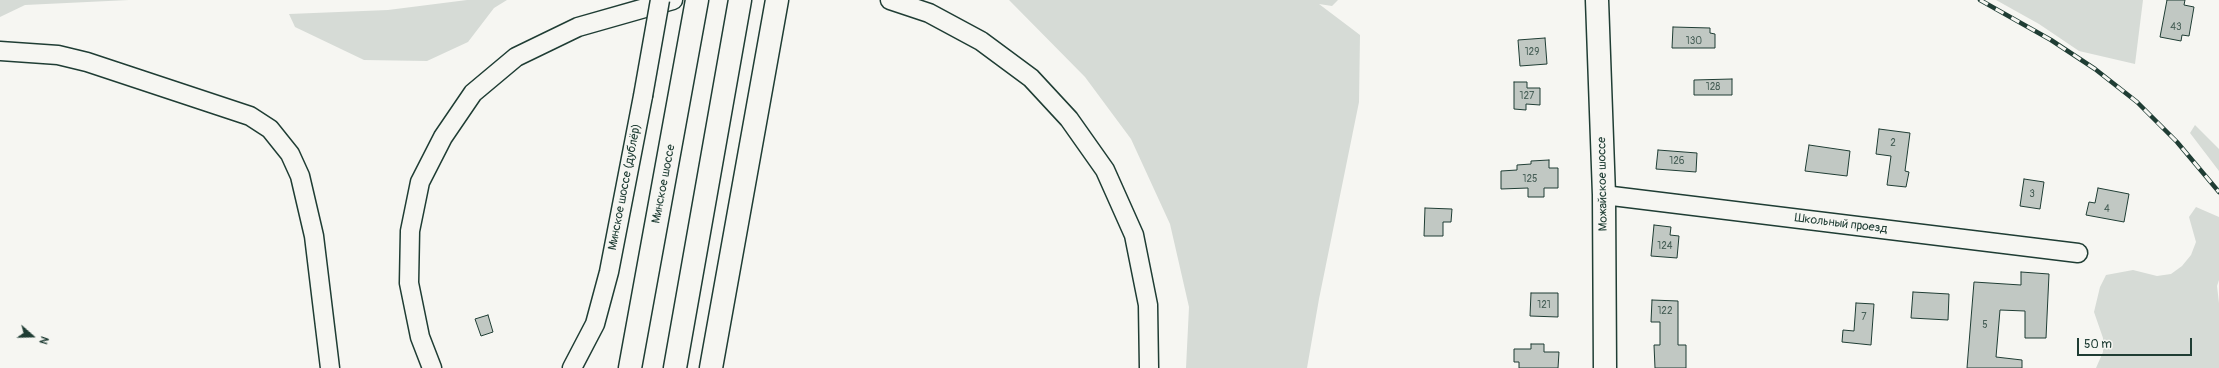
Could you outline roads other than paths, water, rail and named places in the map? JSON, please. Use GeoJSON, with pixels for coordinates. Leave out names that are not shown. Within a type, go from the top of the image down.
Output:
{"type":"FeatureCollection","features":[{"type":"Feature","properties":{"kind":"main road","name":"Минское шоссе"},"geometry":{"type":"LineString","coordinates":[[630,368],[697,0]]}},
{"type":"Feature","properties":{"kind":"main road"},"geometry":{"type":"LineString","coordinates":[[675,368],[728,75],[740,0]]}},
{"type":"Feature","properties":{"kind":"main road"},"geometry":{"type":"LineString","coordinates":[[712,368],[777,0]]}},
{"type":"Feature","properties":{"kind":"main road","name":"Можайское шоссе"},"geometry":{"type":"LineString","coordinates":[[1597,0],[1604,195],[1604,368]]}},
{"type":"Feature","properties":{"kind":"street","name":"Минское шоссе (дублёр)"},"geometry":{"type":"LineString","coordinates":[[572,368],[595,324],[609,272],[660,0]]}},
{"type":"Feature","properties":{"kind":"street"},"geometry":{"type":"LineString","coordinates":[[432,368],[420,337],[409,283],[410,230],[420,182],[443,137],[473,93],[516,57],[578,27],[672,0]]}},
{"type":"Feature","properties":{"kind":"street"},"geometry":{"type":"LineString","coordinates":[[890,0],[929,13],[981,41],[1031,78],[1069,119],[1105,170],[1134,235],[1148,305],[1149,368]]}},
{"type":"Feature","properties":{"kind":"street"},"geometry":{"type":"LineString","coordinates":[[0,51],[40,53],[72,58],[250,116],[270,129],[290,154],[300,176],[314,236],[330,368]]}},
{"type":"Feature","properties":{"kind":"street","name":"Школьный проезд"},"geometry":{"type":"LineString","coordinates":[[1604,195],[2078,253]]}},
{"type":"Feature","properties":{"kind":"railway"},"geometry":{"type":"LineString","coordinates":[[1980,0],[2051,40],[2095,69],[2137,102],[2177,142],[2219,192]]}}]}
